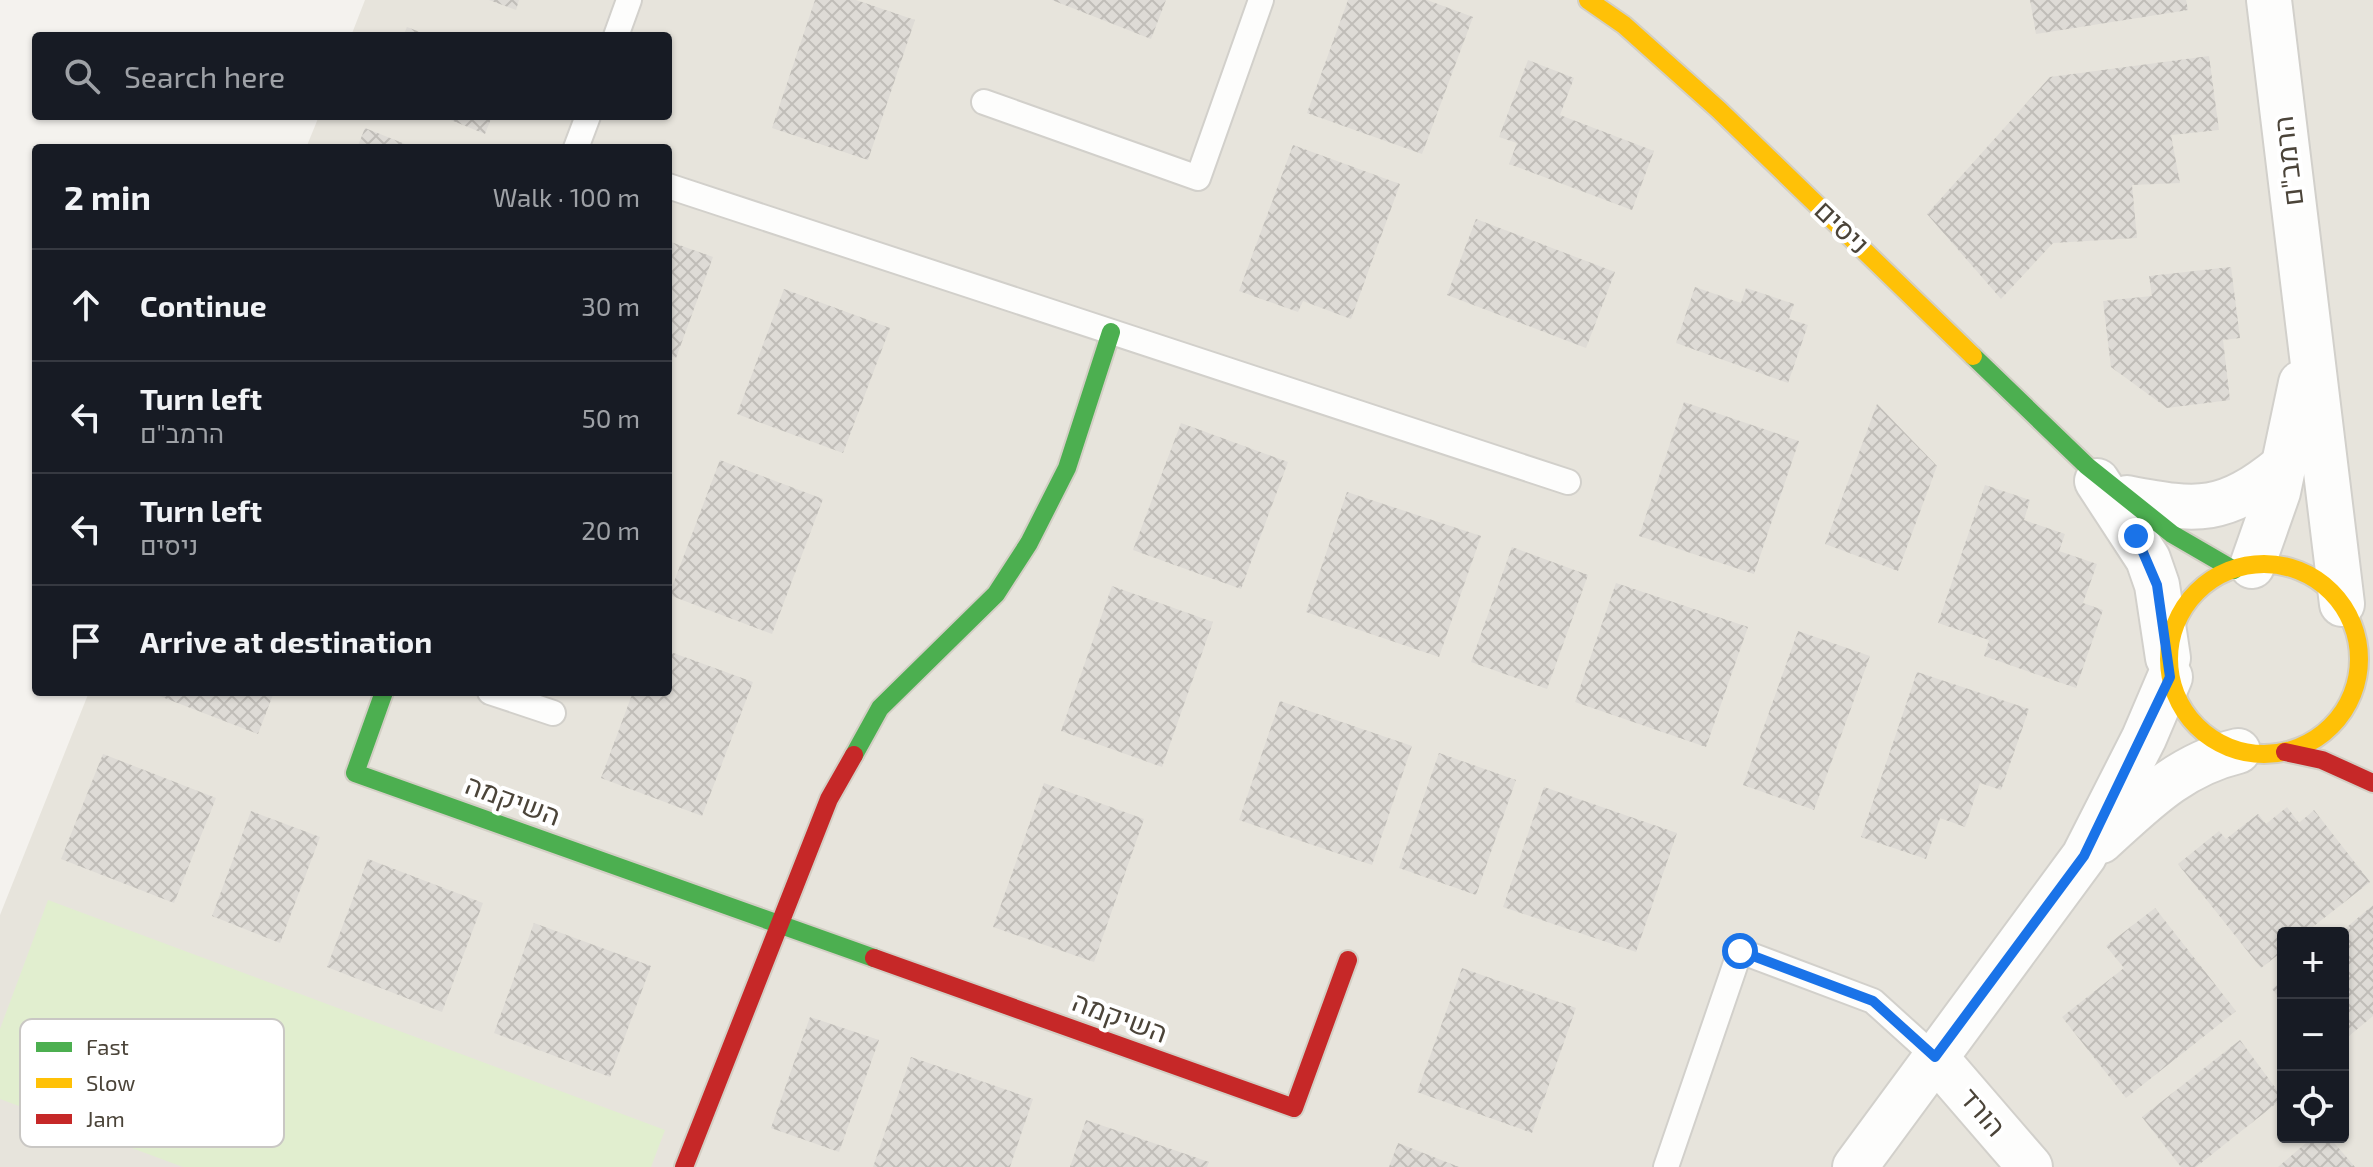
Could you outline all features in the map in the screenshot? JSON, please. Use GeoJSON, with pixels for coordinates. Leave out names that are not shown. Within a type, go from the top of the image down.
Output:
{"type":"FeatureCollection","features":[{"type":"Feature","properties":{"kind":"street","name":"ניסים"},"geometry":{"type":"LineString","coordinates":[[1588,0],[1624,25],[1719,110],[2087,466],[2172,534],[2243,568]]}},
{"type":"Feature","properties":{"kind":"street","name":"הרמב\"ם"},"geometry":{"type":"LineString","coordinates":[[2269,0],[2342,604]]}},
{"type":"Feature","properties":{"kind":"street","name":"הרמב\"ם"},"geometry":{"type":"LineString","coordinates":[[2243,568],[2271,515],[2300,388],[2307,321]]}},
{"type":"Feature","properties":{"kind":"street"},"geometry":{"type":"LineString","coordinates":[[684,1167],[829,799],[880,708],[996,594],[1029,543],[1067,468],[1111,332]]}},
{"type":"Feature","properties":{"kind":"street","name":"ניסים"},"geometry":{"type":"LineString","coordinates":[[2087,466],[2148,559],[2157,585],[2169,668]]}},
{"type":"Feature","properties":{"kind":"street"},"geometry":{"type":"LineString","coordinates":[[2127,498],[2200,508],[2251,492],[2283,466]]}},
{"type":"Feature","properties":{"kind":"street"},"geometry":{"type":"LineString","coordinates":[[1855,1167],[2084,856],[2169,668],[2175,626],[2184,608],[2206,583],[2243,568],[2268,564],[2311,576],[2342,604],[2358,644],[2359,677],[2365,705]]}},
{"type":"Feature","properties":{"kind":"street"},"geometry":{"type":"LineString","coordinates":[[2169,668],[2182,708],[2198,728],[2238,751]]}},
{"type":"Feature","properties":{"kind":"street"},"geometry":{"type":"LineString","coordinates":[[2285,752],[2309,744],[2327,731],[2348,705],[2359,677]]}},
{"type":"Feature","properties":{"kind":"street","name":"השיקמה"},"geometry":{"type":"LineString","coordinates":[[383,696],[355,773],[1294,1108],[1348,960]]}},
{"type":"Feature","properties":{"kind":"street"},"geometry":{"type":"LineString","coordinates":[[2084,856],[2182,772],[2205,759],[2238,751],[2285,752],[2322,760],[2373,783]]}},
{"type":"Feature","properties":{"kind":"street","name":"הורד"},"geometry":{"type":"LineString","coordinates":[[1935,1057],[2030,1167]]}},
{"type":"Feature","properties":{"kind":"lane"},"geometry":{"type":"LineString","coordinates":[[617,32],[629,0]]}},
{"type":"Feature","properties":{"kind":"lane"},"geometry":{"type":"LineString","coordinates":[[984,102],[1198,178],[1261,0]]}},
{"type":"Feature","properties":{"kind":"lane"},"geometry":{"type":"LineString","coordinates":[[578,144],[586,120]]}},
{"type":"Feature","properties":{"kind":"lane"},"geometry":{"type":"LineString","coordinates":[[672,187],[1568,482]]}},
{"type":"Feature","properties":{"kind":"lane"},"geometry":{"type":"LineString","coordinates":[[502,696],[553,713]]}},
{"type":"Feature","properties":{"kind":"lane"},"geometry":{"type":"LineString","coordinates":[[1666,1167],[1740,951],[1873,1001],[1935,1057]]}},
{"type":"Feature","properties":{"kind":"shaded area"},"geometry":{"type":"Polygon","coordinates":[[[365,0],[2373,0],[2373,1167],[0,1167],[0,915],[87,696],[672,696],[672,144],[308,144],[317,120],[672,120],[672,32],[353,32],[365,0]]]}},
{"type":"Feature","properties":{"kind":"green space"},"geometry":{"type":"Polygon","coordinates":[[[48,900],[665,1130],[651,1167],[183,1167],[129,1147],[284,1147],[284,1019],[20,1019],[20,1106],[0,1099],[0,1029],[48,900]]]}},
{"type":"Feature","properties":{"kind":"building"},"geometry":{"type":"Polygon","coordinates":[[[489,0],[519,0],[516,10],[489,0]]]}},
{"type":"Feature","properties":{"kind":"building"},"geometry":{"type":"Polygon","coordinates":[[[815,0],[856,0],[915,20],[868,160],[772,128],[815,0]]]}},
{"type":"Feature","properties":{"kind":"building"},"geometry":{"type":"Polygon","coordinates":[[[1052,0],[1166,0],[1151,39],[1052,0]]]}},
{"type":"Feature","properties":{"kind":"building"},"geometry":{"type":"Polygon","coordinates":[[[1348,0],[1427,0],[1473,17],[1422,154],[1307,113],[1348,0]]]}},
{"type":"Feature","properties":{"kind":"building"},"geometry":{"type":"Polygon","coordinates":[[[2030,0],[2186,0],[2188,10],[2036,34],[2030,0]]]}},
{"type":"Feature","properties":{"kind":"building"},"geometry":{"type":"Polygon","coordinates":[[[2209,56],[2219,130],[2171,135],[2180,183],[2132,185],[2137,238],[2053,243],[2001,299],[1927,214],[2050,77],[2209,56]]]}},
{"type":"Feature","properties":{"kind":"building"},"geometry":{"type":"Polygon","coordinates":[[[1528,60],[1574,78],[1560,115],[1654,151],[1632,210],[1509,164],[1517,143],[1499,137],[1528,60]]]}},
{"type":"Feature","properties":{"kind":"building"},"geometry":{"type":"Polygon","coordinates":[[[451,120],[490,120],[485,134],[451,120]]]}},
{"type":"Feature","properties":{"kind":"building"},"geometry":{"type":"Polygon","coordinates":[[[365,128],[405,144],[359,144],[365,128]]]}},
{"type":"Feature","properties":{"kind":"building"},"geometry":{"type":"Polygon","coordinates":[[[1293,145],[1400,184],[1351,319],[1303,301],[1298,312],[1239,291],[1293,145]]]}},
{"type":"Feature","properties":{"kind":"building"},"geometry":{"type":"Polygon","coordinates":[[[1476,219],[1615,272],[1586,348],[1447,295],[1476,219]]]}},
{"type":"Feature","properties":{"kind":"building"},"geometry":{"type":"Polygon","coordinates":[[[672,242],[713,257],[676,358],[672,356],[672,242]]]}},
{"type":"Feature","properties":{"kind":"building"},"geometry":{"type":"Polygon","coordinates":[[[2231,267],[2240,338],[2223,340],[2230,400],[2167,408],[2111,367],[2103,301],[2152,296],[2149,276],[2231,267]]]}},
{"type":"Feature","properties":{"kind":"building"},"geometry":{"type":"Polygon","coordinates":[[[1695,287],[1741,303],[1746,288],[1794,304],[1789,319],[1808,325],[1788,383],[1676,343],[1695,287]]]}},
{"type":"Feature","properties":{"kind":"building"},"geometry":{"type":"Polygon","coordinates":[[[784,289],[890,328],[843,453],[737,414],[784,289]]]}},
{"type":"Feature","properties":{"kind":"building"},"geometry":{"type":"Polygon","coordinates":[[[1684,402],[1799,441],[1754,574],[1639,536],[1684,402]]]}},
{"type":"Feature","properties":{"kind":"building"},"geometry":{"type":"Polygon","coordinates":[[[1877,404],[1937,466],[1898,571],[1825,544],[1877,404]]]}},
{"type":"Feature","properties":{"kind":"building"},"geometry":{"type":"Polygon","coordinates":[[[1181,423],[1288,462],[1241,589],[1133,550],[1181,423]]]}},
{"type":"Feature","properties":{"kind":"building"},"geometry":{"type":"Polygon","coordinates":[[[720,460],[823,499],[772,634],[672,596],[672,587],[720,460]]]}},
{"type":"Feature","properties":{"kind":"building"},"geometry":{"type":"Polygon","coordinates":[[[1985,485],[2030,500],[2024,520],[2065,534],[2059,551],[2097,564],[2083,603],[2103,610],[2076,688],[1984,656],[1989,640],[1938,623],[1985,485]]]}},
{"type":"Feature","properties":{"kind":"building"},"geometry":{"type":"Polygon","coordinates":[[[1347,492],[1481,536],[1439,657],[1306,612],[1347,492]]]}},
{"type":"Feature","properties":{"kind":"building"},"geometry":{"type":"Polygon","coordinates":[[[1512,547],[1588,575],[1547,689],[1471,662],[1512,547]]]}},
{"type":"Feature","properties":{"kind":"building"},"geometry":{"type":"Polygon","coordinates":[[[1616,583],[1748,627],[1706,747],[1575,702],[1616,583]]]}},
{"type":"Feature","properties":{"kind":"building"},"geometry":{"type":"Polygon","coordinates":[[[1112,586],[1213,622],[1162,767],[1061,731],[1112,586]]]}},
{"type":"Feature","properties":{"kind":"building"},"geometry":{"type":"Polygon","coordinates":[[[1798,631],[1870,656],[1814,810],[1743,785],[1798,631]]]}},
{"type":"Feature","properties":{"kind":"building"},"geometry":{"type":"Polygon","coordinates":[[[672,652],[753,682],[702,816],[601,778],[632,696],[672,696],[672,652]]]}},
{"type":"Feature","properties":{"kind":"building"},"geometry":{"type":"Polygon","coordinates":[[[1917,672],[2029,709],[2001,790],[1980,783],[1965,827],[1940,818],[1926,859],[1861,837],[1917,672]]]}},
{"type":"Feature","properties":{"kind":"building"},"geometry":{"type":"Polygon","coordinates":[[[159,696],[272,696],[258,734],[159,696]]]}},
{"type":"Feature","properties":{"kind":"building"},"geometry":{"type":"Polygon","coordinates":[[[1280,701],[1412,746],[1372,865],[1239,820],[1280,701]]]}},
{"type":"Feature","properties":{"kind":"building"},"geometry":{"type":"Polygon","coordinates":[[[1439,753],[1516,780],[1476,895],[1399,868],[1439,753]]]}},
{"type":"Feature","properties":{"kind":"building"},"geometry":{"type":"Polygon","coordinates":[[[103,754],[216,798],[174,903],[61,859],[103,754]]]}},
{"type":"Feature","properties":{"kind":"building"},"geometry":{"type":"Polygon","coordinates":[[[1044,783],[1144,819],[1094,962],[993,927],[1044,783]]]}},
{"type":"Feature","properties":{"kind":"building"},"geometry":{"type":"Polygon","coordinates":[[[1544,787],[1677,833],[1636,952],[1503,907],[1544,787]]]}},
{"type":"Feature","properties":{"kind":"building"},"geometry":{"type":"Polygon","coordinates":[[[2287,807],[2299,823],[2314,810],[2370,882],[2313,927],[2277,927],[2277,956],[2261,968],[2178,864],[2219,831],[2226,839],[2258,814],[2266,824],[2287,807]]]}},
{"type":"Feature","properties":{"kind":"building"},"geometry":{"type":"Polygon","coordinates":[[[251,811],[320,837],[280,943],[212,916],[251,811]]]}},
{"type":"Feature","properties":{"kind":"building"},"geometry":{"type":"Polygon","coordinates":[[[368,859],[483,903],[442,1012],[327,967],[368,859]]]}},
{"type":"Feature","properties":{"kind":"building"},"geometry":{"type":"Polygon","coordinates":[[[2373,905],[2373,1016],[2349,1036],[2349,927],[2373,905]]]}},
{"type":"Feature","properties":{"kind":"building"},"geometry":{"type":"Polygon","coordinates":[[[2155,908],[2236,1011],[2126,1098],[2062,1017],[2124,968],[2106,946],[2155,908]]]}},
{"type":"Feature","properties":{"kind":"building"},"geometry":{"type":"Polygon","coordinates":[[[534,923],[651,966],[610,1077],[494,1033],[534,923]]]}},
{"type":"Feature","properties":{"kind":"building"},"geometry":{"type":"Polygon","coordinates":[[[1462,968],[1576,1008],[1532,1133],[1417,1092],[1462,968]]]}},
{"type":"Feature","properties":{"kind":"building"},"geometry":{"type":"Polygon","coordinates":[[[810,1017],[879,1040],[839,1152],[771,1128],[810,1017]]]}},
{"type":"Feature","properties":{"kind":"building"},"geometry":{"type":"Polygon","coordinates":[[[2240,1040],[2277,1090],[2277,1103],[2196,1167],[2181,1167],[2142,1117],[2240,1040]]]}},
{"type":"Feature","properties":{"kind":"building"},"geometry":{"type":"Polygon","coordinates":[[[911,1057],[1033,1099],[1010,1167],[873,1167],[911,1057]]]}},
{"type":"Feature","properties":{"kind":"building"},"geometry":{"type":"Polygon","coordinates":[[[1086,1120],[1209,1162],[1207,1167],[1070,1167],[1086,1120]]]}},
{"type":"Feature","properties":{"kind":"building"},"geometry":{"type":"Polygon","coordinates":[[[1398,1143],[1459,1167],[1389,1167],[1398,1143]]]}},
{"type":"Feature","properties":{"kind":"building"},"geometry":{"type":"Polygon","coordinates":[[[2306,1143],[2334,1143],[2355,1167],[2278,1167],[2306,1143]]]}},
{"type":"Feature","properties":{"kind":"traffic: fast"},"geometry":{"type":"LineString","coordinates":[[854,755],[880,708],[996,594],[1029,543],[1067,468],[1111,332]]}},
{"type":"Feature","properties":{"kind":"traffic: fast"},"geometry":{"type":"LineString","coordinates":[[1973,356],[2087,466],[2172,534],[2234,570]]}},
{"type":"Feature","properties":{"kind":"traffic: fast"},"geometry":{"type":"LineString","coordinates":[[383,696],[355,773],[874,958]]}},
{"type":"Feature","properties":{"kind":"traffic: slow"},"geometry":{"type":"LineString","coordinates":[[1588,0],[1624,25],[1719,110],[1973,356]]}},
{"type":"Feature","properties":{"kind":"traffic: slow"},"geometry":{"type":"LineString","coordinates":[[2264,564],[2300,572],[2317,580],[2331,592],[2343,606],[2351,623],[2359,659],[2351,695],[2343,712],[2331,726],[2317,738],[2300,746],[2264,754],[2228,746],[2211,738],[2197,726],[2185,712],[2177,695],[2169,659],[2177,623],[2185,606],[2197,592],[2211,580],[2228,572],[2264,564]]}},
{"type":"Feature","properties":{"kind":"traffic: jam"},"geometry":{"type":"LineString","coordinates":[[2285,752],[2322,760],[2373,783]]}},
{"type":"Feature","properties":{"kind":"traffic: jam"},"geometry":{"type":"LineString","coordinates":[[684,1167],[829,799],[854,755]]}},
{"type":"Feature","properties":{"kind":"traffic: jam"},"geometry":{"type":"LineString","coordinates":[[874,958],[1294,1108],[1348,960]]}},
{"type":"Feature","properties":{"kind":"route"},"geometry":{"type":"LineString","coordinates":[[1740,951],[1873,1001],[1935,1057],[2084,856],[2144,738],[2170,677],[2157,585],[2136,536]]}}]}
